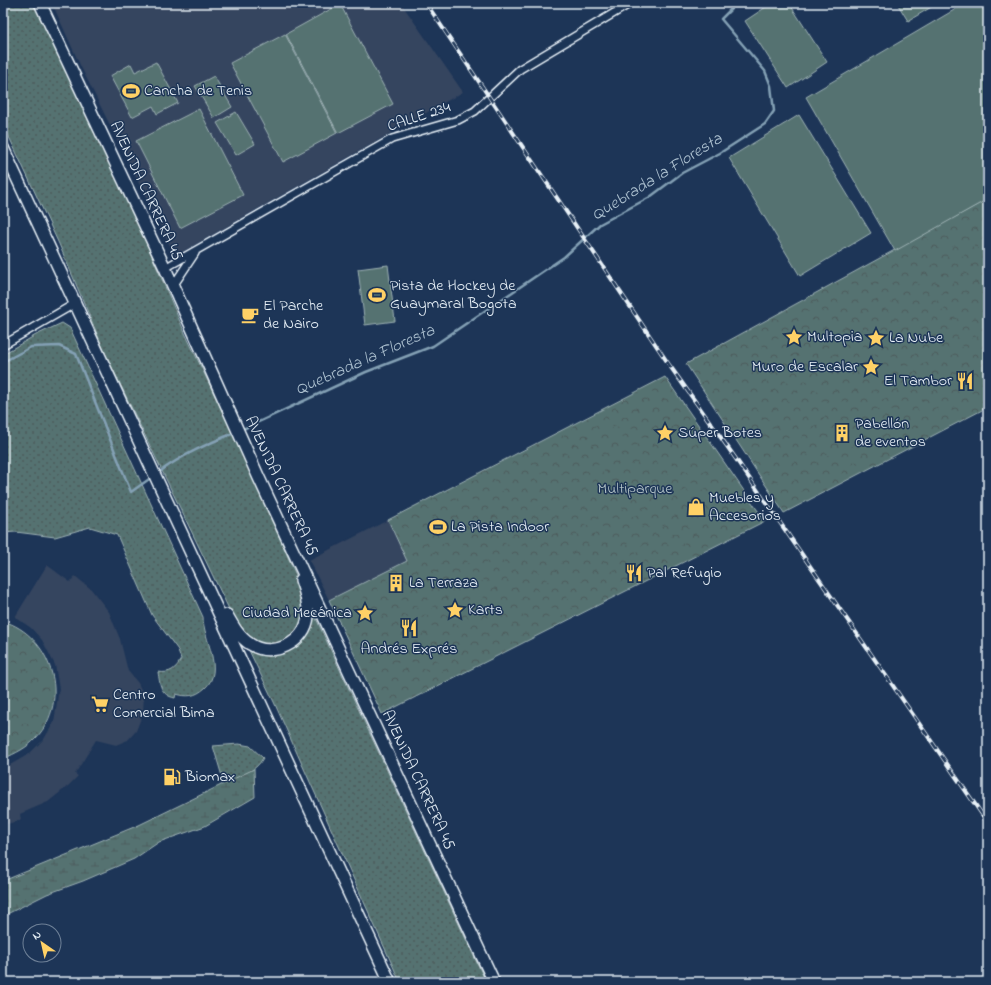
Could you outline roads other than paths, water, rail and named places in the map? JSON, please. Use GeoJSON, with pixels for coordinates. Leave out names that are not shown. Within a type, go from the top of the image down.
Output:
{"type":"FeatureCollection","features":[{"type":"Feature","properties":{"kind":"highway","name":"AVENIDA CARRERA 45"},"geometry":{"type":"LineString","coordinates":[[40,3],[165,268],[284,531],[494,982]]}},
{"type":"Feature","properties":{"kind":"highway"},"geometry":{"type":"LineString","coordinates":[[3,148],[390,982]]}},
{"type":"Feature","properties":{"kind":"highway"},"geometry":{"type":"LineString","coordinates":[[196,563],[234,627],[244,639],[255,647],[261,649],[274,650],[287,646],[297,639],[303,632],[308,616],[303,586],[284,531]]}},
{"type":"Feature","properties":{"kind":"street","name":"CALLE 234"},"geometry":{"type":"LineString","coordinates":[[165,268],[392,139],[458,120],[474,110],[520,69],[631,3]]}},
{"type":"Feature","properties":{"kind":"street"},"geometry":{"type":"LineString","coordinates":[[173,286],[196,251]]}},
{"type":"Feature","properties":{"kind":"street"},"geometry":{"type":"LineString","coordinates":[[3,345],[76,303]]}},
{"type":"Feature","properties":{"kind":"waterway","name":"Quebrada la Floresta"},"geometry":{"type":"LineString","coordinates":[[241,430],[366,372],[433,346],[564,257],[600,224],[650,197],[682,173],[720,153],[765,124],[774,111],[771,86],[765,71],[721,19],[737,3]]}},
{"type":"Feature","properties":{"kind":"waterway","name":"Quebrada la Floresta"},"geometry":{"type":"LineString","coordinates":[[3,362],[31,347],[59,346],[76,354],[131,492],[152,477]]}},
{"type":"Feature","properties":{"kind":"waterway","name":"Quebrada la Floresta"},"geometry":{"type":"LineString","coordinates":[[158,473],[195,450],[234,433]]}},
{"type":"Feature","properties":{"kind":"railway"},"geometry":{"type":"LineString","coordinates":[[426,3],[670,366],[988,823]]}},
{"type":"Feature","properties":{"kind":"place","name":"Cancha de Tenis"},"geometry":{"type":"Point","coordinates":[131,91]}},
{"type":"Feature","properties":{"kind":"place","name":"Pista de Hockey de Guaymaral Bogota"},"geometry":{"type":"Point","coordinates":[377,295]}},
{"type":"Feature","properties":{"kind":"place","name":"El Parche de Nairo"},"geometry":{"type":"Point","coordinates":[250,315]}},
{"type":"Feature","properties":{"kind":"place","name":"Multopia"},"geometry":{"type":"Point","coordinates":[794,337]}},
{"type":"Feature","properties":{"kind":"place","name":"La Nube"},"geometry":{"type":"Point","coordinates":[876,338]}},
{"type":"Feature","properties":{"kind":"place","name":"Muro de Escalar"},"geometry":{"type":"Point","coordinates":[871,367]}},
{"type":"Feature","properties":{"kind":"place","name":"El Tambor"},"geometry":{"type":"Point","coordinates":[965,381]}},
{"type":"Feature","properties":{"kind":"place","name":"Súper Botes"},"geometry":{"type":"Point","coordinates":[665,433]}},
{"type":"Feature","properties":{"kind":"place","name":"Pabellón de eventos"},"geometry":{"type":"Point","coordinates":[842,433]}},
{"type":"Feature","properties":{"kind":"place","name":"Muebles y Accesorios"},"geometry":{"type":"Point","coordinates":[696,507]}},
{"type":"Feature","properties":{"kind":"place","name":"La Pista Indoor"},"geometry":{"type":"Point","coordinates":[438,527]}},
{"type":"Feature","properties":{"kind":"place","name":"Pal Refugio"},"geometry":{"type":"Point","coordinates":[634,573]}},
{"type":"Feature","properties":{"kind":"place","name":"La Terraza"},"geometry":{"type":"Point","coordinates":[396,583]}},
{"type":"Feature","properties":{"kind":"place","name":"Karts"},"geometry":{"type":"Point","coordinates":[455,610]}},
{"type":"Feature","properties":{"kind":"place","name":"Ciudad Mecánica"},"geometry":{"type":"Point","coordinates":[365,613]}},
{"type":"Feature","properties":{"kind":"place","name":"Andrés Exprés"},"geometry":{"type":"Point","coordinates":[409,628]}},
{"type":"Feature","properties":{"kind":"place","name":"Centro Comercial Bima"},"geometry":{"type":"Point","coordinates":[100,704]}},
{"type":"Feature","properties":{"kind":"place","name":"Biomax"},"geometry":{"type":"Point","coordinates":[172,777]}},
{"type":"Feature","properties":{"kind":"park label","name":"Multiparque"},"geometry":{"type":"Point","coordinates":[635,489]}}]}
